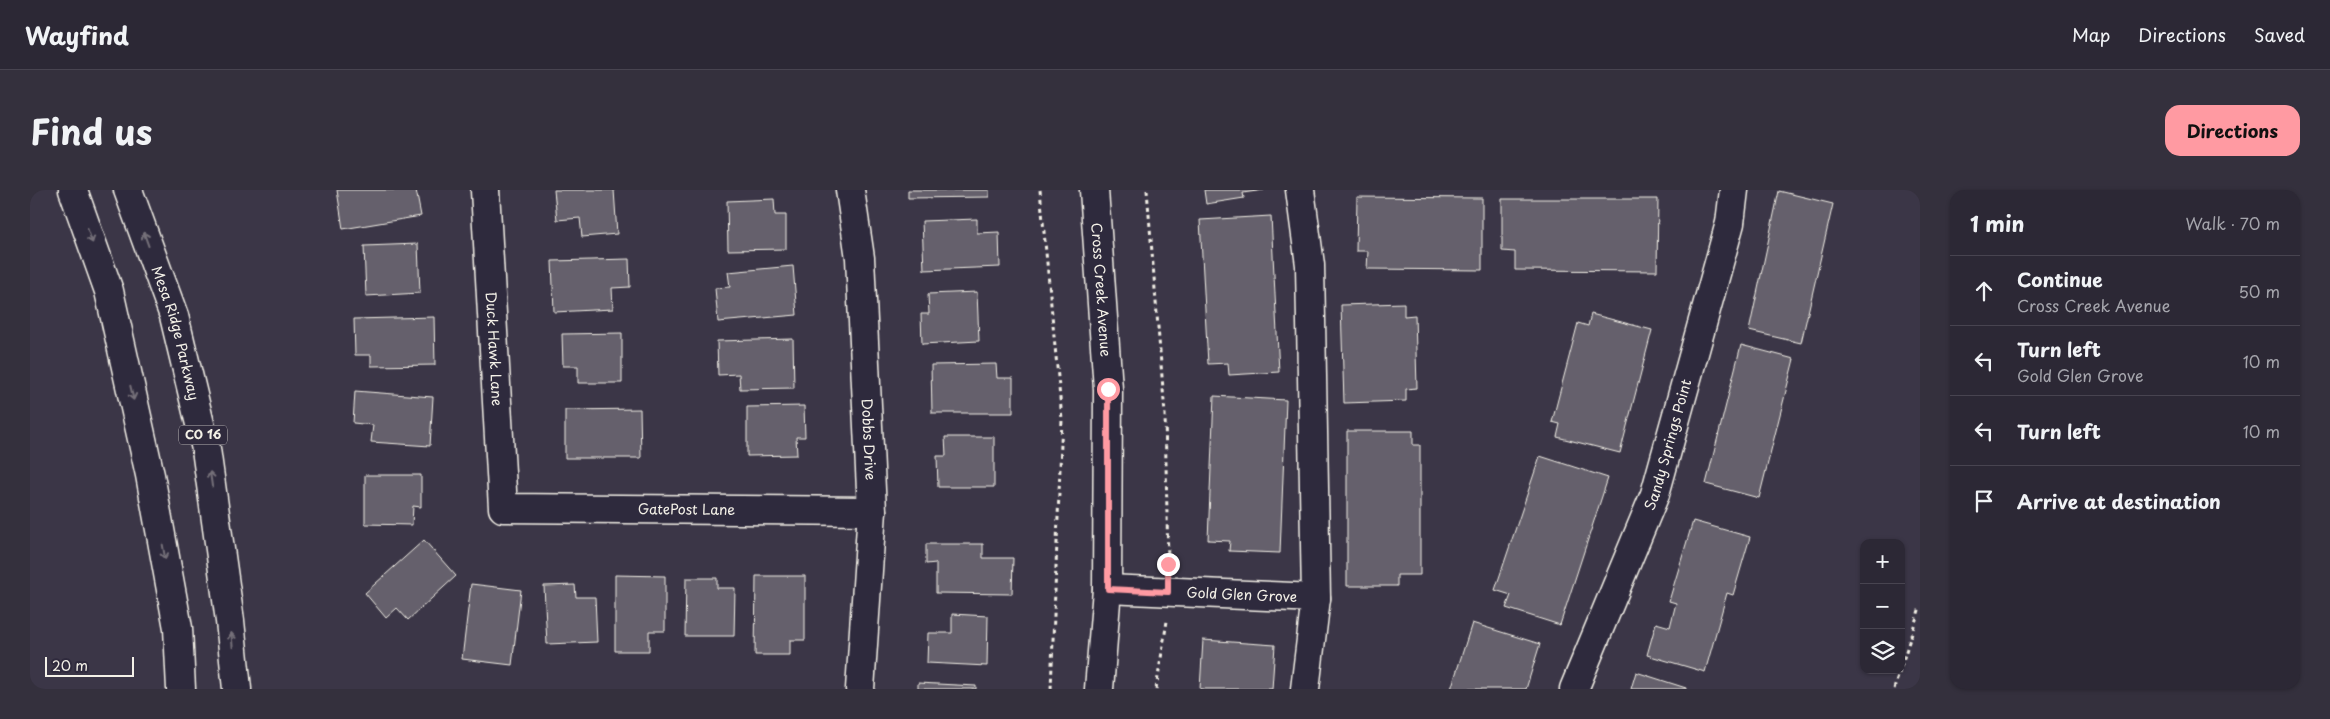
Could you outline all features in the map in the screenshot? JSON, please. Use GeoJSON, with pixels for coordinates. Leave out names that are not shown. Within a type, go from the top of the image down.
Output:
{"type":"FeatureCollection","features":[{"type":"Feature","properties":{"kind":"main road"},"geometry":{"type":"LineString","coordinates":[[73,190],[109,291],[150,475],[178,628],[181,689]]}},
{"type":"Feature","properties":{"kind":"main road","name":"Mesa Ridge Parkway"},"geometry":{"type":"LineString","coordinates":[[128,190],[174,316],[206,449],[230,621],[237,689]]}},
{"type":"Feature","properties":{"kind":"main road","name":"Duck Hawk Lane"},"geometry":{"type":"LineString","coordinates":[[485,190],[502,508]]}},
{"type":"Feature","properties":{"kind":"main road","name":"Dobbs Drive"},"geometry":{"type":"LineString","coordinates":[[850,190],[860,258],[872,511],[860,689]]}},
{"type":"Feature","properties":{"kind":"main road","name":"Cross Creek Avenue"},"geometry":{"type":"LineString","coordinates":[[1094,190],[1108,389],[1108,589],[1099,689]]}},
{"type":"Feature","properties":{"kind":"main road"},"geometry":{"type":"LineString","coordinates":[[1300,190],[1310,266],[1316,598],[1305,689]]}},
{"type":"Feature","properties":{"kind":"main road","name":"Sandy Springs Point"},"geometry":{"type":"LineString","coordinates":[[1574,689],[1654,494],[1730,224],[1734,190]]}},
{"type":"Feature","properties":{"kind":"main road","name":"GatePost Lane"},"geometry":{"type":"LineString","coordinates":[[502,508],[872,511]]}},
{"type":"Feature","properties":{"kind":"main road","name":"Gold Glen Grove"},"geometry":{"type":"LineString","coordinates":[[1108,589],[1316,598]]}},
{"type":"Feature","properties":{"kind":"path"},"geometry":{"type":"LineString","coordinates":[[1040,190],[1062,419],[1051,689]]}},
{"type":"Feature","properties":{"kind":"path"},"geometry":{"type":"LineString","coordinates":[[1147,190],[1165,414],[1168,616],[1156,689]]}},
{"type":"Feature","properties":{"kind":"path"},"geometry":{"type":"LineString","coordinates":[[1905,654],[1920,607]]}},
{"type":"Feature","properties":{"kind":"path"},"geometry":{"type":"LineString","coordinates":[[1894,689],[1899,674]]}},
{"type":"Feature","properties":{"kind":"building"},"geometry":{"type":"Polygon","coordinates":[[[337,190],[416,190],[421,216],[343,229],[337,190]]]}},
{"type":"Feature","properties":{"kind":"building"},"geometry":{"type":"Polygon","coordinates":[[[554,190],[614,190],[617,234],[582,237],[580,218],[557,220],[554,190]]]}},
{"type":"Feature","properties":{"kind":"building"},"geometry":{"type":"Polygon","coordinates":[[[908,190],[989,190],[989,197],[908,198],[908,190]]]}},
{"type":"Feature","properties":{"kind":"building"},"geometry":{"type":"Polygon","coordinates":[[[1204,190],[1264,190],[1243,193],[1244,198],[1206,204],[1204,190]]]}},
{"type":"Feature","properties":{"kind":"building"},"geometry":{"type":"Polygon","coordinates":[[[1779,191],[1833,204],[1801,343],[1749,331],[1779,191]]]}},
{"type":"Feature","properties":{"kind":"building"},"geometry":{"type":"Polygon","coordinates":[[[1357,197],[1482,198],[1482,270],[1367,269],[1368,251],[1356,251],[1357,197]]]}},
{"type":"Feature","properties":{"kind":"building"},"geometry":{"type":"Polygon","coordinates":[[[774,199],[775,215],[786,215],[786,249],[728,250],[727,201],[774,199]]]}},
{"type":"Feature","properties":{"kind":"building"},"geometry":{"type":"Polygon","coordinates":[[[1502,199],[1658,199],[1657,271],[1515,270],[1515,252],[1502,251],[1502,199]]]}},
{"type":"Feature","properties":{"kind":"building"},"geometry":{"type":"Polygon","coordinates":[[[1271,216],[1279,372],[1229,375],[1228,363],[1208,364],[1200,220],[1271,216]]]}},
{"type":"Feature","properties":{"kind":"building"},"geometry":{"type":"Polygon","coordinates":[[[977,219],[977,233],[999,232],[1000,267],[924,270],[922,221],[977,219]]]}},
{"type":"Feature","properties":{"kind":"building"},"geometry":{"type":"Polygon","coordinates":[[[418,244],[420,293],[366,296],[364,246],[418,244]]]}},
{"type":"Feature","properties":{"kind":"building"},"geometry":{"type":"Polygon","coordinates":[[[629,259],[630,287],[612,288],[613,309],[554,312],[552,261],[629,259]]]}},
{"type":"Feature","properties":{"kind":"building"},"geometry":{"type":"Polygon","coordinates":[[[793,266],[797,315],[718,322],[715,288],[730,287],[728,272],[793,266]]]}},
{"type":"Feature","properties":{"kind":"building"},"geometry":{"type":"Polygon","coordinates":[[[977,292],[979,341],[922,344],[921,314],[929,314],[928,294],[977,292]]]}},
{"type":"Feature","properties":{"kind":"building"},"geometry":{"type":"Polygon","coordinates":[[[1404,303],[1404,316],[1415,315],[1417,388],[1406,389],[1406,401],[1344,403],[1341,305],[1404,303]]]}},
{"type":"Feature","properties":{"kind":"building"},"geometry":{"type":"Polygon","coordinates":[[[1591,314],[1652,330],[1620,453],[1557,437],[1560,424],[1552,422],[1578,323],[1588,326],[1591,314]]]}},
{"type":"Feature","properties":{"kind":"building"},"geometry":{"type":"Polygon","coordinates":[[[434,317],[435,365],[371,366],[371,355],[355,355],[354,319],[434,317]]]}},
{"type":"Feature","properties":{"kind":"building"},"geometry":{"type":"Polygon","coordinates":[[[622,333],[622,383],[578,383],[578,366],[563,366],[562,334],[622,333]]]}},
{"type":"Feature","properties":{"kind":"building"},"geometry":{"type":"Polygon","coordinates":[[[793,339],[794,388],[740,389],[739,374],[718,375],[717,341],[793,339]]]}},
{"type":"Feature","properties":{"kind":"building"},"geometry":{"type":"Polygon","coordinates":[[[1741,345],[1794,359],[1759,498],[1706,484],[1741,345]]]}},
{"type":"Feature","properties":{"kind":"building"},"geometry":{"type":"Polygon","coordinates":[[[996,364],[997,378],[1013,378],[1013,413],[932,413],[931,365],[996,364]]]}},
{"type":"Feature","properties":{"kind":"building"},"geometry":{"type":"Polygon","coordinates":[[[355,391],[433,397],[430,446],[371,442],[373,425],[353,423],[355,391]]]}},
{"type":"Feature","properties":{"kind":"building"},"geometry":{"type":"Polygon","coordinates":[[[1214,396],[1286,400],[1280,553],[1229,551],[1230,541],[1208,540],[1214,396]]]}},
{"type":"Feature","properties":{"kind":"building"},"geometry":{"type":"Polygon","coordinates":[[[804,406],[805,437],[796,437],[797,455],[747,456],[747,407],[804,406]]]}},
{"type":"Feature","properties":{"kind":"building"},"geometry":{"type":"Polygon","coordinates":[[[640,409],[641,458],[565,458],[565,410],[640,409]]]}},
{"type":"Feature","properties":{"kind":"building"},"geometry":{"type":"Polygon","coordinates":[[[1347,431],[1413,431],[1413,445],[1420,445],[1420,575],[1397,575],[1397,586],[1347,586],[1347,431]]]}},
{"type":"Feature","properties":{"kind":"building"},"geometry":{"type":"Polygon","coordinates":[[[945,437],[994,437],[994,487],[938,487],[937,456],[946,456],[945,437]]]}},
{"type":"Feature","properties":{"kind":"building"},"geometry":{"type":"Polygon","coordinates":[[[1540,456],[1608,478],[1560,625],[1506,608],[1511,595],[1495,590],[1540,456]]]}},
{"type":"Feature","properties":{"kind":"building"},"geometry":{"type":"Polygon","coordinates":[[[365,475],[421,475],[421,507],[413,506],[412,525],[365,524],[365,475]]]}},
{"type":"Feature","properties":{"kind":"building"},"geometry":{"type":"Polygon","coordinates":[[[1693,521],[1750,537],[1733,595],[1727,593],[1705,672],[1647,655],[1656,623],[1670,627],[1676,603],[1669,601],[1693,521]]]}},
{"type":"Feature","properties":{"kind":"building"},"geometry":{"type":"Polygon","coordinates":[[[424,540],[456,576],[408,620],[397,608],[386,618],[365,593],[424,540]]]}},
{"type":"Feature","properties":{"kind":"building"},"geometry":{"type":"Polygon","coordinates":[[[926,544],[983,544],[983,558],[1013,558],[1012,594],[936,593],[936,563],[926,564],[926,544]]]}},
{"type":"Feature","properties":{"kind":"building"},"geometry":{"type":"Polygon","coordinates":[[[615,575],[665,576],[665,631],[649,631],[649,651],[615,651],[615,575]]]}},
{"type":"Feature","properties":{"kind":"building"},"geometry":{"type":"Polygon","coordinates":[[[756,576],[805,576],[805,640],[790,640],[790,655],[755,655],[756,576]]]}},
{"type":"Feature","properties":{"kind":"building"},"geometry":{"type":"Polygon","coordinates":[[[686,578],[717,578],[717,588],[735,588],[734,636],[685,636],[686,578]]]}},
{"type":"Feature","properties":{"kind":"building"},"geometry":{"type":"Polygon","coordinates":[[[471,584],[521,590],[512,665],[462,659],[471,584]]]}},
{"type":"Feature","properties":{"kind":"building"},"geometry":{"type":"Polygon","coordinates":[[[575,585],[576,597],[595,597],[597,642],[547,644],[544,586],[575,585]]]}},
{"type":"Feature","properties":{"kind":"building"},"geometry":{"type":"Polygon","coordinates":[[[952,614],[988,616],[987,666],[927,663],[928,633],[952,633],[952,614]]]}},
{"type":"Feature","properties":{"kind":"building"},"geometry":{"type":"Polygon","coordinates":[[[1472,623],[1540,644],[1526,689],[1451,689],[1472,623]]]}},
{"type":"Feature","properties":{"kind":"building"},"geometry":{"type":"Polygon","coordinates":[[[1203,640],[1275,645],[1272,689],[1200,689],[1203,640]]]}},
{"type":"Feature","properties":{"kind":"building"},"geometry":{"type":"Polygon","coordinates":[[[1636,672],[1686,688],[1686,689],[1631,689],[1636,672]]]}},
{"type":"Feature","properties":{"kind":"building"},"geometry":{"type":"Polygon","coordinates":[[[918,683],[976,686],[976,689],[918,689],[918,683]]]}},
{"type":"Feature","properties":{"kind":"route"},"geometry":{"type":"LineString","coordinates":[[1108,389],[1108,589],[1168,592],[1168,564]]}}]}
